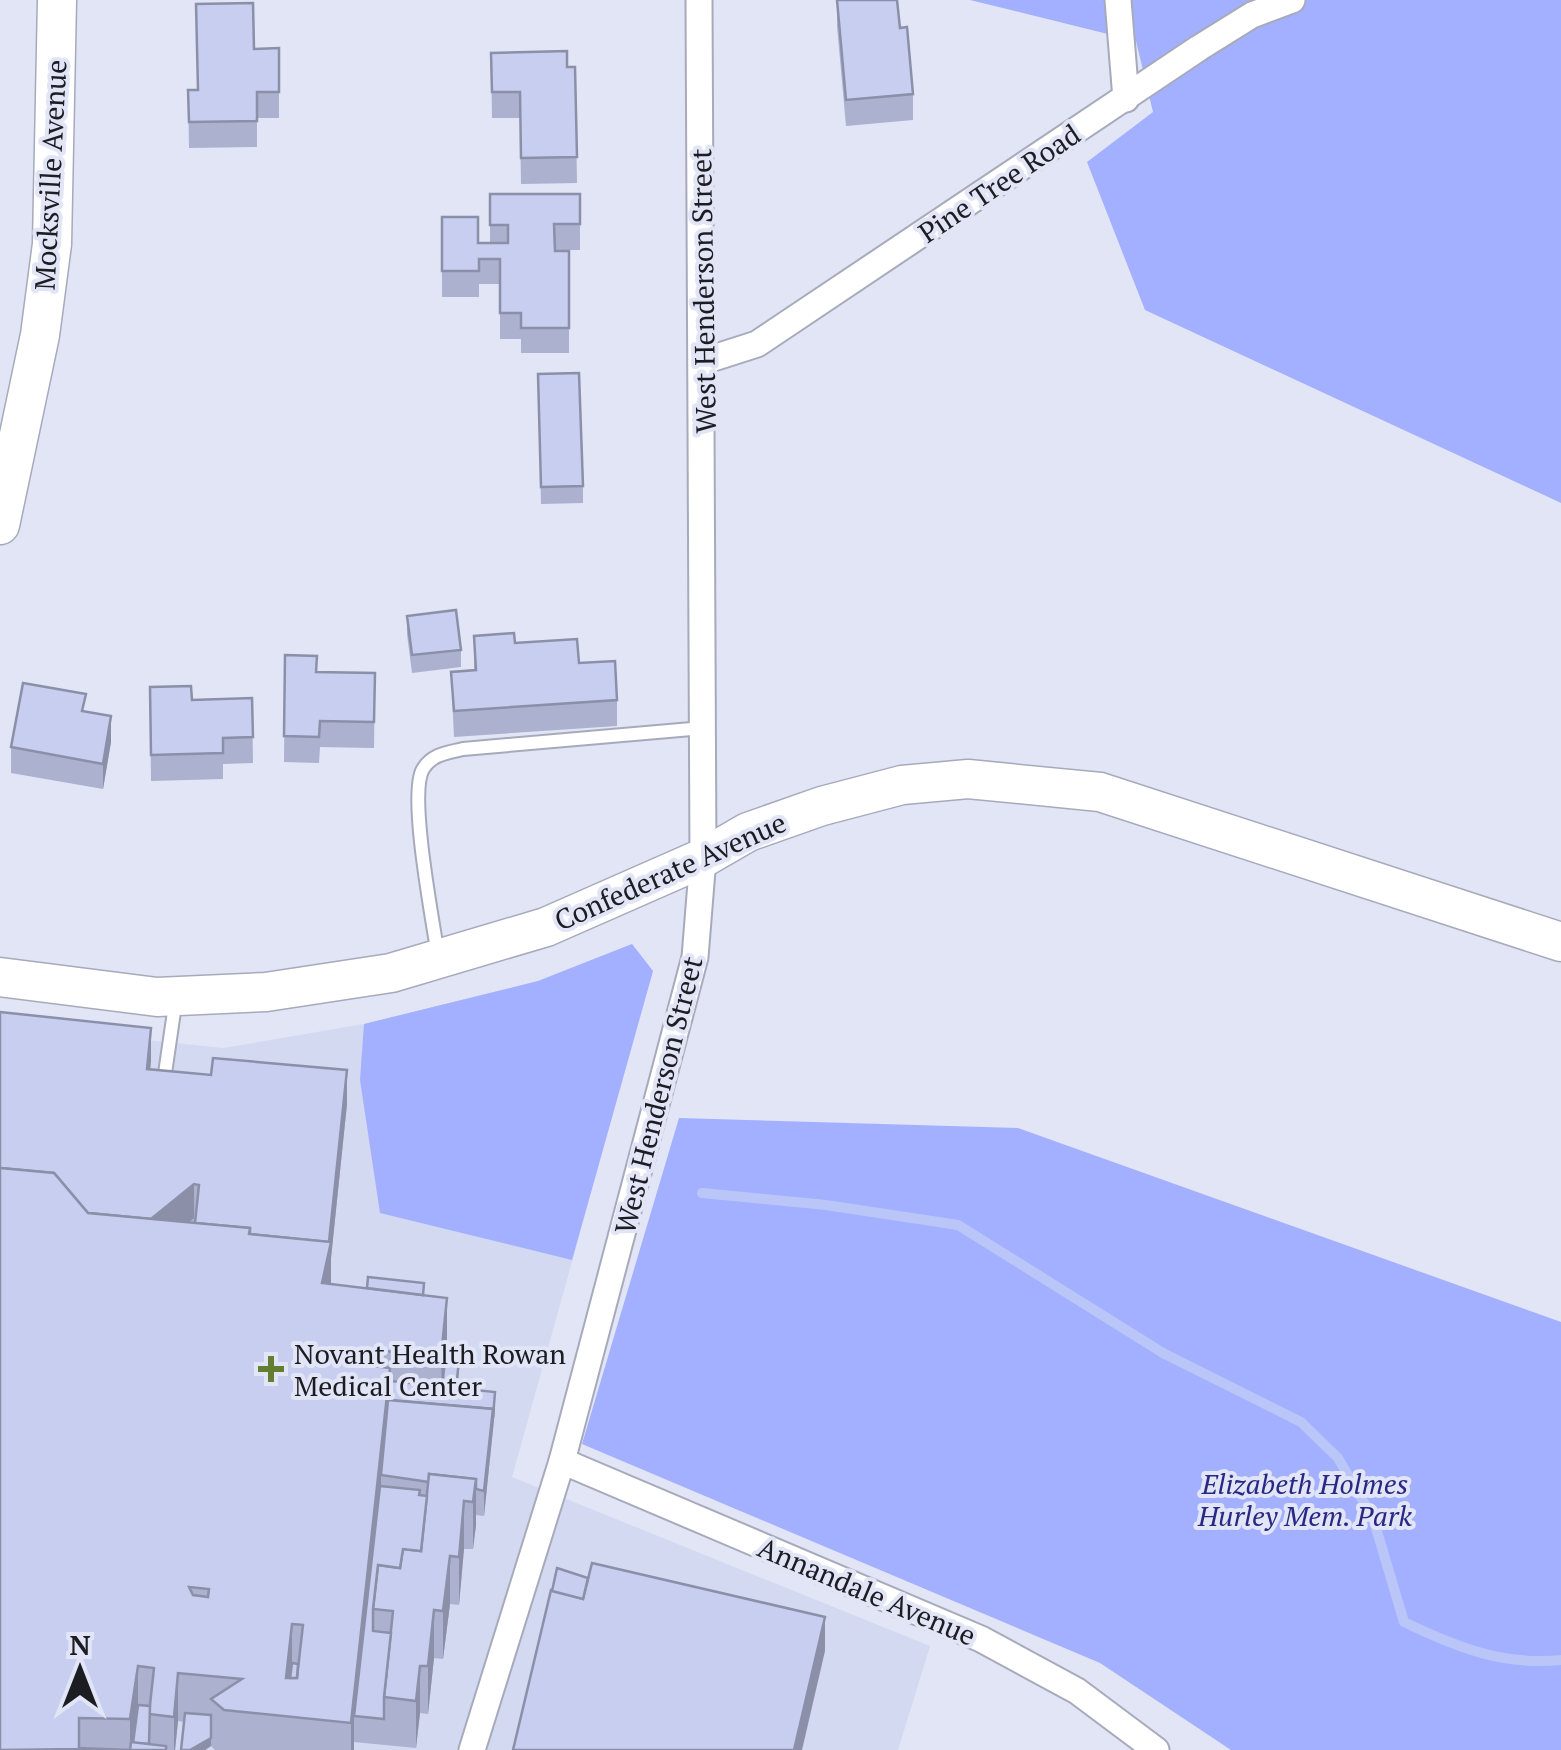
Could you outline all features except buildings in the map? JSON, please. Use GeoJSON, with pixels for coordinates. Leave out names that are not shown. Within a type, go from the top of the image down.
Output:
{"type":"FeatureCollection","features":[{"type":"Feature","properties":{"kind":"street","name":"Mocksville Avenue"},"geometry":{"type":"LineString","coordinates":[[0,524],[40,335],[52,244],[57,0]]}},
{"type":"Feature","properties":{"kind":"street","name":"West Henderson Street"},"geometry":{"type":"LineString","coordinates":[[472,1750],[562,1461],[696,957],[704,858],[700,0]]}},
{"type":"Feature","properties":{"kind":"street"},"geometry":{"type":"LineString","coordinates":[[1118,0],[1126,99]]}},
{"type":"Feature","properties":{"kind":"street","name":"Pine Tree Road"},"geometry":{"type":"LineString","coordinates":[[704,361],[756,344],[1252,15],[1292,0]]}},
{"type":"Feature","properties":{"kind":"street","name":"Confederate Avenue"},"geometry":{"type":"LineString","coordinates":[[0,976],[176,996],[266,992],[391,973],[546,927],[704,858],[748,832],[902,784],[968,779],[1100,792],[1561,942]]}},
{"type":"Feature","properties":{"kind":"street","name":"Annandale Avenue"},"geometry":{"type":"LineString","coordinates":[[562,1461],[981,1639],[1077,1691],[1156,1750]]}},
{"type":"Feature","properties":{"kind":"lane"},"geometry":{"type":"LineString","coordinates":[[438,959],[417,800],[420,771],[433,756],[463,749],[704,728]]}},
{"type":"Feature","properties":{"kind":"lane"},"geometry":{"type":"LineString","coordinates":[[162,1104],[176,996]]}},
{"type":"Feature","properties":{"kind":"shaded area","name":"Novant Health Rowan Medical Center"},"geometry":{"type":"Polygon","coordinates":[[[632,944],[653,971],[512,1477],[930,1646],[898,1750],[0,1750],[0,1025],[223,1048],[364,1024],[538,981],[632,944]]]}},
{"type":"Feature","properties":{"kind":"green space"},"geometry":{"type":"Polygon","coordinates":[[[970,0],[1561,0],[1561,503],[1145,310],[1087,162],[1153,112],[1136,41],[970,0]]]}},
{"type":"Feature","properties":{"kind":"green space"},"geometry":{"type":"Polygon","coordinates":[[[632,944],[653,971],[572,1260],[380,1213],[360,1080],[364,1024],[538,981],[632,944]]]}},
{"type":"Feature","properties":{"kind":"green space","name":"Elizabeth Holmes Hurley Mem. Park"},"geometry":{"type":"Polygon","coordinates":[[[679,1118],[1018,1128],[1561,1322],[1561,1750],[1231,1750],[1100,1663],[582,1444],[679,1118]]]}},
{"type":"Feature","properties":{"kind":"waterway"},"geometry":{"type":"LineString","coordinates":[[702,1193],[826,1205],[958,1225],[1163,1353],[1301,1422],[1338,1458],[1373,1518],[1404,1622],[1480,1653],[1519,1660],[1561,1660]]}},
{"type":"Feature","properties":{"kind":"place","name":"Novant Health Rowan Medical Center"},"geometry":{"type":"Point","coordinates":[271,1369]}}]}
